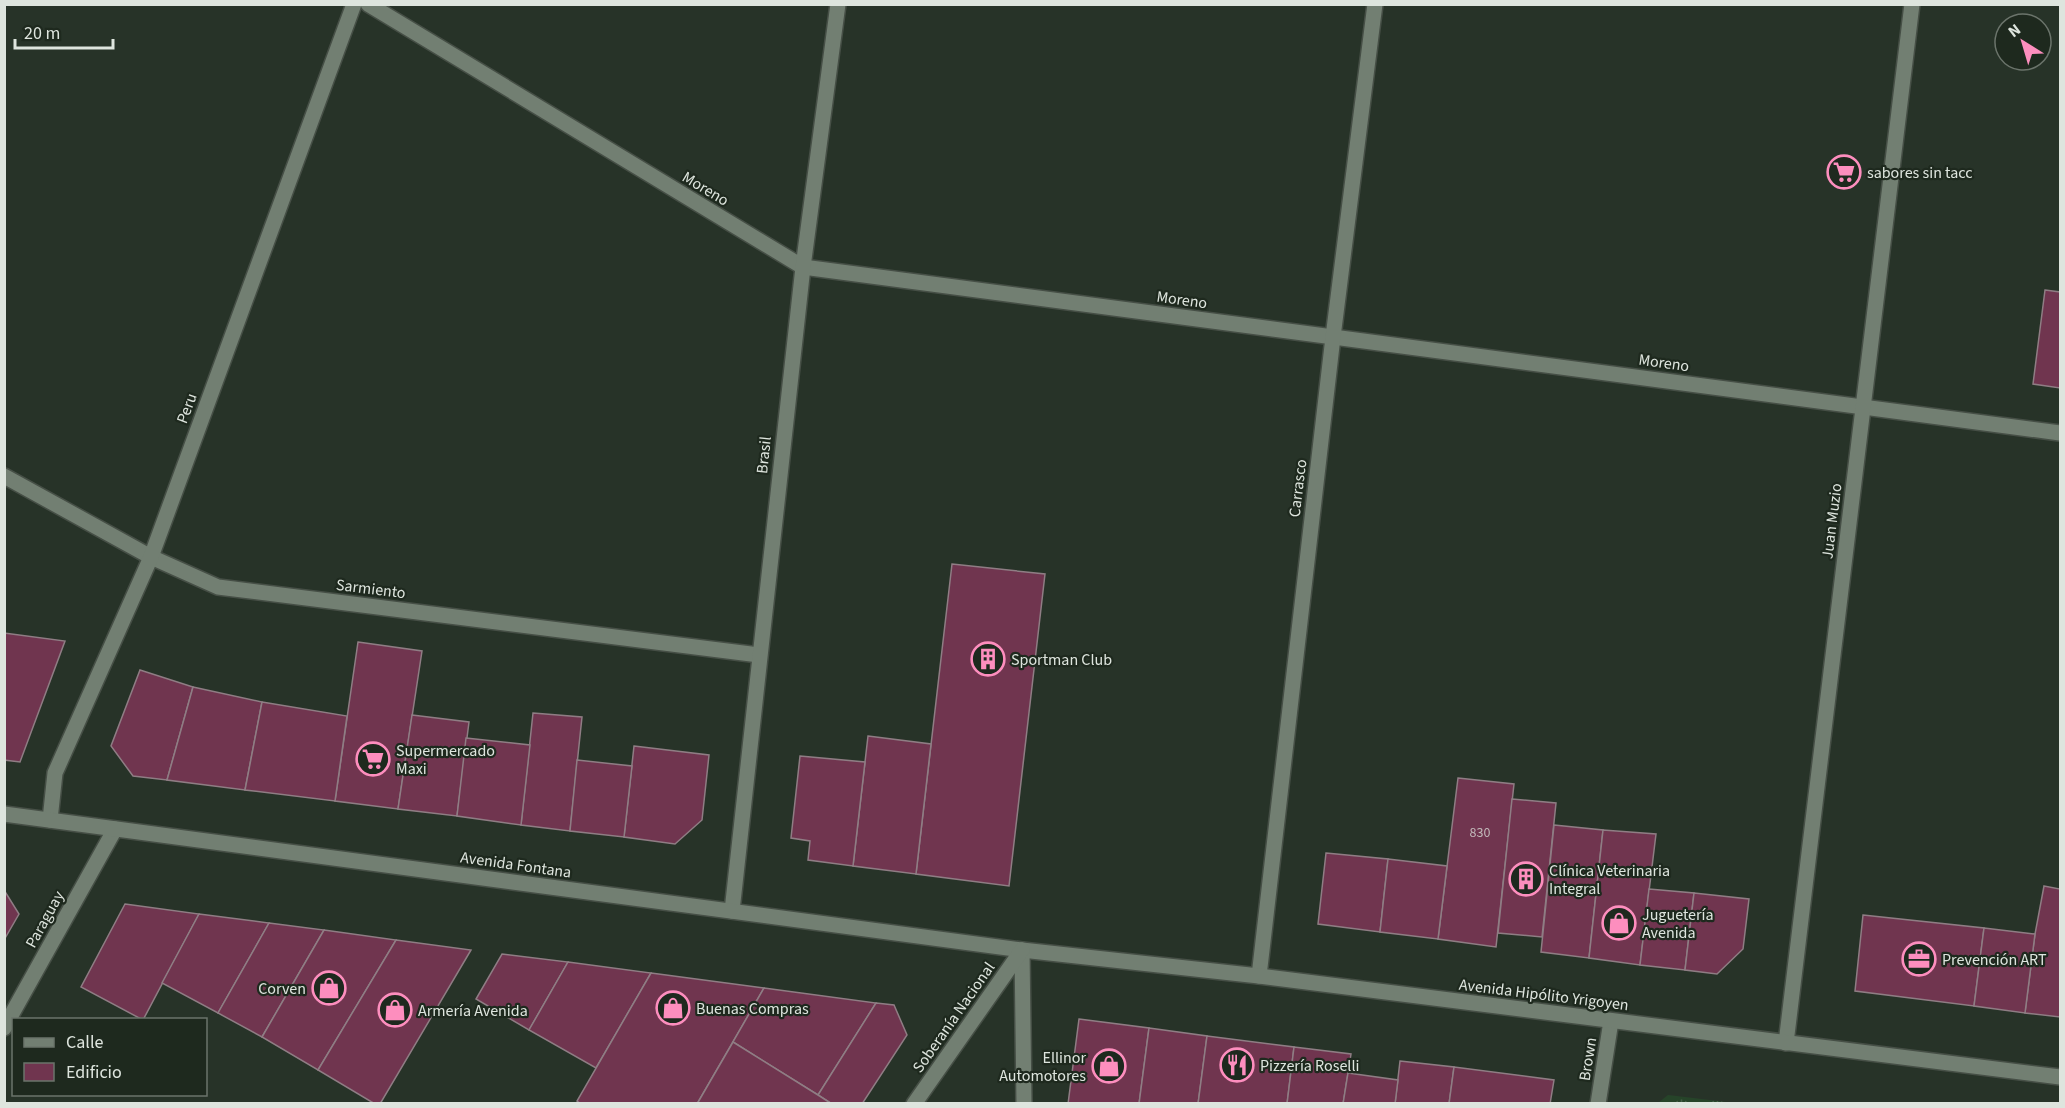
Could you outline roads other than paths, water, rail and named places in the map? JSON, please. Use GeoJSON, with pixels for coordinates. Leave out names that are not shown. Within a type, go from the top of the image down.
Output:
{"type":"FeatureCollection","features":[{"type":"Feature","properties":{"kind":"street","name":"Peru"},"geometry":{"type":"LineString","coordinates":[[50,820],[55,772],[151,556],[354,4]]}},
{"type":"Feature","properties":{"kind":"street","name":"Moreno"},"geometry":{"type":"LineString","coordinates":[[368,4],[803,267],[2061,433]]}},
{"type":"Feature","properties":{"kind":"street","name":"Brasil"},"geometry":{"type":"LineString","coordinates":[[732,911],[803,267],[838,4]]}},
{"type":"Feature","properties":{"kind":"street","name":"Carrasco"},"geometry":{"type":"LineString","coordinates":[[1259,976],[1333,337],[1376,4]]}},
{"type":"Feature","properties":{"kind":"street","name":"Juan Muzio"},"geometry":{"type":"LineString","coordinates":[[1786,1043],[1912,4]]}},
{"type":"Feature","properties":{"kind":"street","name":"Sarmiento"},"geometry":{"type":"LineString","coordinates":[[4,476],[151,556],[218,587],[759,655]]}},
{"type":"Feature","properties":{"kind":"street","name":"Avenida Fontana"},"geometry":{"type":"LineString","coordinates":[[4,814],[1022,950]]}},
{"type":"Feature","properties":{"kind":"street","name":"Paraguay"},"geometry":{"type":"LineString","coordinates":[[4,1028],[115,829]]}},
{"type":"Feature","properties":{"kind":"street","name":"Avenida Hipólito Yrigoyen"},"geometry":{"type":"LineString","coordinates":[[1022,950],[1259,976],[2061,1077]]}},
{"type":"Feature","properties":{"kind":"street","name":"Soberanía Nacional"},"geometry":{"type":"LineString","coordinates":[[914,1104],[1022,950]]}},
{"type":"Feature","properties":{"kind":"street"},"geometry":{"type":"LineString","coordinates":[[1022,950],[1024,1104]]}},
{"type":"Feature","properties":{"kind":"street","name":"Brown"},"geometry":{"type":"LineString","coordinates":[[1599,1104],[1611,1021]]}},
{"type":"Feature","properties":{"kind":"place","name":"sabores sin tacc"},"geometry":{"type":"Point","coordinates":[1844,172]}},
{"type":"Feature","properties":{"kind":"place","name":"Sportman Club"},"geometry":{"type":"Point","coordinates":[988,659]}},
{"type":"Feature","properties":{"kind":"place","name":"Supermercado Maxi"},"geometry":{"type":"Point","coordinates":[373,759]}},
{"type":"Feature","properties":{"kind":"place","name":"Clínica Veterinaria Integral"},"geometry":{"type":"Point","coordinates":[1526,879]}},
{"type":"Feature","properties":{"kind":"place","name":"Juguetería Avenida"},"geometry":{"type":"Point","coordinates":[1619,923]}},
{"type":"Feature","properties":{"kind":"place","name":"Prevención ART"},"geometry":{"type":"Point","coordinates":[1919,959]}},
{"type":"Feature","properties":{"kind":"place","name":"Corven"},"geometry":{"type":"Point","coordinates":[329,988]}},
{"type":"Feature","properties":{"kind":"place","name":"Buenas Compras"},"geometry":{"type":"Point","coordinates":[673,1008]}},
{"type":"Feature","properties":{"kind":"place","name":"Armería Avenida"},"geometry":{"type":"Point","coordinates":[395,1010]}},
{"type":"Feature","properties":{"kind":"place","name":"Pizzería Roselli"},"geometry":{"type":"Point","coordinates":[1237,1065]}},
{"type":"Feature","properties":{"kind":"place","name":"Ellinor Automotores"},"geometry":{"type":"Point","coordinates":[1109,1066]}}]}
